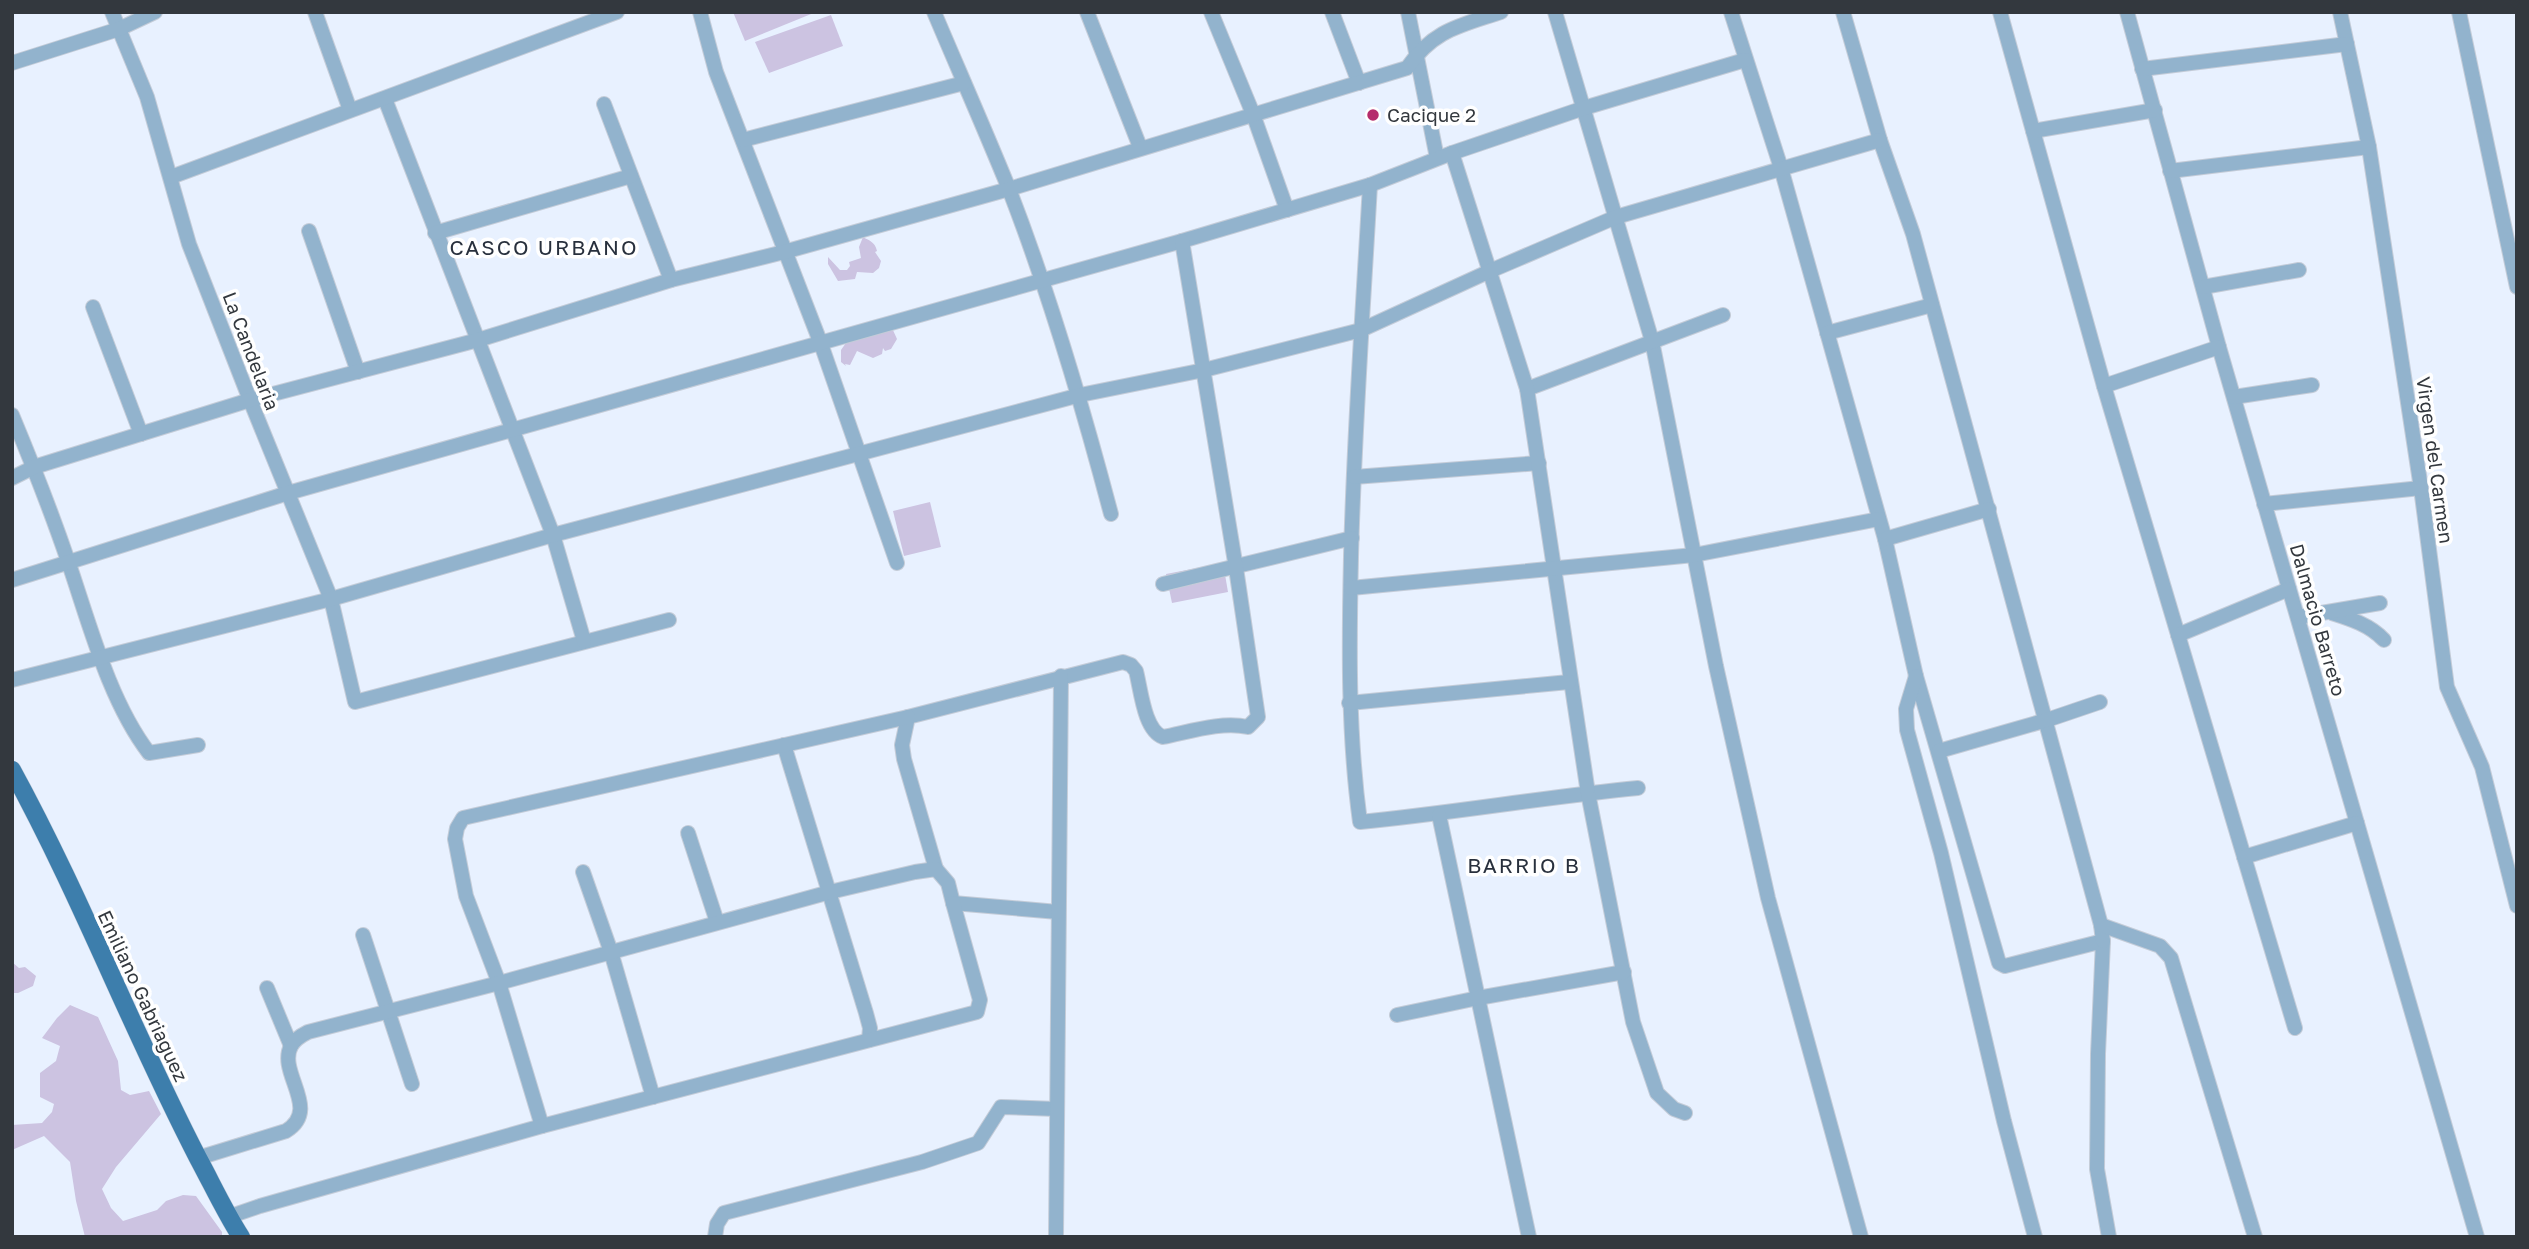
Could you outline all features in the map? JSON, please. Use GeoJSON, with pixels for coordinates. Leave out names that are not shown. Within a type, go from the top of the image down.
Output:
{"type":"FeatureCollection","features":[{"type":"Feature","properties":{"kind":"main road","name":"Emiliano Gabriaguez"},"geometry":{"type":"LineString","coordinates":[[12,770],[71,889],[173,1110],[241,1237]]}},
{"type":"Feature","properties":{"kind":"street","name":"La Candelaria"},"geometry":{"type":"LineString","coordinates":[[112,12],[147,97],[189,244],[331,599],[355,702],[584,641]]}},
{"type":"Feature","properties":{"kind":"street"},"geometry":{"type":"LineString","coordinates":[[12,63],[119,29],[155,12]]}},
{"type":"Feature","properties":{"kind":"street"},"geometry":{"type":"LineString","coordinates":[[314,12],[351,110]]}},
{"type":"Feature","properties":{"kind":"street"},"geometry":{"type":"LineString","coordinates":[[172,177],[617,12]]}},
{"type":"Feature","properties":{"kind":"street"},"geometry":{"type":"LineString","coordinates":[[700,12],[716,72],[821,344],[897,563]]}},
{"type":"Feature","properties":{"kind":"street"},"geometry":{"type":"LineString","coordinates":[[934,12],[1009,189],[1042,280],[1080,395],[1111,514]]}},
{"type":"Feature","properties":{"kind":"street"},"geometry":{"type":"LineString","coordinates":[[1087,12],[1140,148]]}},
{"type":"Feature","properties":{"kind":"street"},"geometry":{"type":"LineString","coordinates":[[1211,12],[1253,114],[1287,210]]}},
{"type":"Feature","properties":{"kind":"street"},"geometry":{"type":"LineString","coordinates":[[1332,12],[1359,83]]}},
{"type":"Feature","properties":{"kind":"street"},"geometry":{"type":"LineString","coordinates":[[1408,12],[1437,158]]}},
{"type":"Feature","properties":{"kind":"street"},"geometry":{"type":"LineString","coordinates":[[12,478],[34,467],[250,400],[478,340],[671,280],[784,252],[1009,189],[1407,68],[1417,53],[1444,31],[1501,12]]}},
{"type":"Feature","properties":{"kind":"street"},"geometry":{"type":"LineString","coordinates":[[1555,12],[1652,341],[1694,555],[1769,898],[1861,1237]]}},
{"type":"Feature","properties":{"kind":"street"},"geometry":{"type":"LineString","coordinates":[[1731,12],[1781,168],[1885,539],[1916,676],[1999,963],[2005,966],[2103,942]]}},
{"type":"Feature","properties":{"kind":"street"},"geometry":{"type":"LineString","coordinates":[[1843,12],[1880,140],[1913,234],[2101,925],[2103,942],[2097,1169],[2109,1237]]}},
{"type":"Feature","properties":{"kind":"street"},"geometry":{"type":"LineString","coordinates":[[2000,12],[2104,386],[2295,1027]]}},
{"type":"Feature","properties":{"kind":"street","name":"Dalmacio Barreto"},"geometry":{"type":"LineString","coordinates":[[2127,12],[2219,347],[2477,1237]]}},
{"type":"Feature","properties":{"kind":"street","name":"Virgen del Carmen"},"geometry":{"type":"LineString","coordinates":[[2340,12],[2369,147],[2421,488],[2447,687],[2482,767],[2517,906]]}},
{"type":"Feature","properties":{"kind":"street"},"geometry":{"type":"LineString","coordinates":[[2459,12],[2517,288]]}},
{"type":"Feature","properties":{"kind":"street"},"geometry":{"type":"LineString","coordinates":[[2143,69],[2347,44]]}},
{"type":"Feature","properties":{"kind":"street"},"geometry":{"type":"LineString","coordinates":[[12,580],[288,494],[1287,210],[1370,185],[1437,158],[1584,108],[1745,60]]}},
{"type":"Feature","properties":{"kind":"street"},"geometry":{"type":"LineString","coordinates":[[743,140],[964,83]]}},
{"type":"Feature","properties":{"kind":"street"},"geometry":{"type":"LineString","coordinates":[[384,99],[553,535],[584,641],[669,620]]}},
{"type":"Feature","properties":{"kind":"street"},"geometry":{"type":"LineString","coordinates":[[604,104],[671,280]]}},
{"type":"Feature","properties":{"kind":"street"},"geometry":{"type":"LineString","coordinates":[[2033,131],[2155,110]]}},
{"type":"Feature","properties":{"kind":"street"},"geometry":{"type":"LineString","coordinates":[[12,680],[331,599],[553,535],[1080,395],[1204,370],[1361,330],[1616,217],[1880,140]]}},
{"type":"Feature","properties":{"kind":"street"},"geometry":{"type":"LineString","coordinates":[[2170,171],[2369,147]]}},
{"type":"Feature","properties":{"kind":"street"},"geometry":{"type":"LineString","coordinates":[[1452,153],[1527,389],[1569,681],[1633,1023],[1652,1082],[1664,1102],[1685,1113]]}},
{"type":"Feature","properties":{"kind":"street"},"geometry":{"type":"LineString","coordinates":[[435,233],[631,176]]}},
{"type":"Feature","properties":{"kind":"street"},"geometry":{"type":"LineString","coordinates":[[1370,185],[1354,477],[1349,703],[1352,762],[1360,822],[1439,815],[1638,788]]}},
{"type":"Feature","properties":{"kind":"street"},"geometry":{"type":"LineString","coordinates":[[309,231],[358,372]]}},
{"type":"Feature","properties":{"kind":"street"},"geometry":{"type":"LineString","coordinates":[[542,1126],[499,983],[466,897],[455,839],[463,818],[908,717],[1123,662],[1136,671],[1149,727],[1163,737],[1223,726],[1248,727],[1259,713],[1182,241]]}},
{"type":"Feature","properties":{"kind":"street"},"geometry":{"type":"LineString","coordinates":[[2203,287],[2299,270]]}},
{"type":"Feature","properties":{"kind":"street"},"geometry":{"type":"LineString","coordinates":[[1827,332],[1932,305]]}},
{"type":"Feature","properties":{"kind":"street"},"geometry":{"type":"LineString","coordinates":[[93,307],[141,434]]}},
{"type":"Feature","properties":{"kind":"street"},"geometry":{"type":"LineString","coordinates":[[1527,389],[1723,315]]}},
{"type":"Feature","properties":{"kind":"street"},"geometry":{"type":"LineString","coordinates":[[2104,386],[2219,347]]}},
{"type":"Feature","properties":{"kind":"street"},"geometry":{"type":"LineString","coordinates":[[2234,397],[2312,385]]}},
{"type":"Feature","properties":{"kind":"street"},"geometry":{"type":"LineString","coordinates":[[12,415],[68,561],[99,657],[137,738],[149,753],[198,745]]}},
{"type":"Feature","properties":{"kind":"street"},"geometry":{"type":"LineString","coordinates":[[1354,477],[1539,463]]}},
{"type":"Feature","properties":{"kind":"street"},"geometry":{"type":"LineString","coordinates":[[2264,504],[2421,488]]}},
{"type":"Feature","properties":{"kind":"street"},"geometry":{"type":"LineString","coordinates":[[1885,539],[1989,509]]}},
{"type":"Feature","properties":{"kind":"street"},"geometry":{"type":"LineString","coordinates":[[1351,588],[1694,555],[1879,519]]}},
{"type":"Feature","properties":{"kind":"street"},"geometry":{"type":"LineString","coordinates":[[1163,584],[1352,538]]}},
{"type":"Feature","properties":{"kind":"street"},"geometry":{"type":"LineString","coordinates":[[2178,635],[2289,589]]}},
{"type":"Feature","properties":{"kind":"street"},"geometry":{"type":"LineString","coordinates":[[2298,617],[2380,603]]}},
{"type":"Feature","properties":{"kind":"street"},"geometry":{"type":"LineString","coordinates":[[2331,612],[2355,621],[2384,640]]}},
{"type":"Feature","properties":{"kind":"street"},"geometry":{"type":"LineString","coordinates":[[1056,1237],[1061,676]]}},
{"type":"Feature","properties":{"kind":"street"},"geometry":{"type":"LineString","coordinates":[[1916,676],[1906,709],[1906,730],[1941,853],[2004,1121],[2035,1237]]}},
{"type":"Feature","properties":{"kind":"street"},"geometry":{"type":"LineString","coordinates":[[1349,703],[1569,681]]}},
{"type":"Feature","properties":{"kind":"street"},"geometry":{"type":"LineString","coordinates":[[1938,751],[2100,702]]}},
{"type":"Feature","properties":{"kind":"street"},"geometry":{"type":"LineString","coordinates":[[228,1217],[542,1126],[977,1012],[979,1000],[948,883],[936,869],[904,759],[902,745],[908,717]]}},
{"type":"Feature","properties":{"kind":"street"},"geometry":{"type":"LineString","coordinates":[[784,745],[866,1013],[870,1028],[869,1040]]}},
{"type":"Feature","properties":{"kind":"street"},"geometry":{"type":"LineString","coordinates":[[1439,815],[1529,1237]]}},
{"type":"Feature","properties":{"kind":"street"},"geometry":{"type":"LineString","coordinates":[[2244,857],[2357,823]]}},
{"type":"Feature","properties":{"kind":"street"},"geometry":{"type":"LineString","coordinates":[[688,833],[717,922]]}},
{"type":"Feature","properties":{"kind":"street"},"geometry":{"type":"LineString","coordinates":[[291,1046],[308,1031],[499,983],[830,892],[936,869]]}},
{"type":"Feature","properties":{"kind":"street"},"geometry":{"type":"LineString","coordinates":[[583,872],[611,952],[653,1097]]}},
{"type":"Feature","properties":{"kind":"street"},"geometry":{"type":"LineString","coordinates":[[953,903],[1059,912]]}},
{"type":"Feature","properties":{"kind":"street"},"geometry":{"type":"LineString","coordinates":[[2101,925],[2160,946],[2171,958],[2255,1237]]}},
{"type":"Feature","properties":{"kind":"street"},"geometry":{"type":"LineString","coordinates":[[363,934],[412,1084]]}},
{"type":"Feature","properties":{"kind":"street"},"geometry":{"type":"LineString","coordinates":[[1397,1015],[1624,972]]}},
{"type":"Feature","properties":{"kind":"street"},"geometry":{"type":"LineString","coordinates":[[198,1158],[286,1131],[296,1125],[301,1113],[289,1056],[291,1046],[267,988]]}},
{"type":"Feature","properties":{"kind":"street"},"geometry":{"type":"LineString","coordinates":[[715,1237],[717,1224],[724,1213],[922,1162],[978,1143],[1001,1107],[1057,1109]]}},
{"type":"Feature","properties":{"kind":"shaded area"},"geometry":{"type":"Polygon","coordinates":[[[733,12],[816,12],[745,41],[733,12]]]}},
{"type":"Feature","properties":{"kind":"shaded area"},"geometry":{"type":"Polygon","coordinates":[[[831,15],[843,46],[769,73],[755,42],[831,15]]]}},
{"type":"Feature","properties":{"kind":"shaded area"},"geometry":{"type":"Polygon","coordinates":[[[863,237],[875,246],[875,252],[881,261],[879,268],[873,273],[857,272],[855,279],[838,281],[828,264],[828,257],[840,270],[847,270],[849,262],[861,258],[859,247],[863,237]]]}},
{"type":"Feature","properties":{"kind":"shaded area"},"geometry":{"type":"Polygon","coordinates":[[[892,328],[897,339],[891,349],[885,351],[883,348],[882,354],[873,358],[857,351],[850,365],[845,364],[846,366],[841,362],[841,350],[848,340],[865,338],[892,328]]]}},
{"type":"Feature","properties":{"kind":"shaded area"},"geometry":{"type":"Polygon","coordinates":[[[930,502],[941,547],[904,556],[893,511],[930,502]]]}},
{"type":"Feature","properties":{"kind":"shaded area"},"geometry":{"type":"Polygon","coordinates":[[[1223,563],[1228,592],[1172,603],[1166,574],[1223,563]]]}},
{"type":"Feature","properties":{"kind":"shaded area"},"geometry":{"type":"Polygon","coordinates":[[[12,962],[19,968],[25,967],[36,976],[33,986],[12,993],[12,962]]]}},
{"type":"Feature","properties":{"kind":"shaded area"},"geometry":{"type":"Polygon","coordinates":[[[70,1005],[98,1017],[118,1061],[121,1090],[130,1095],[149,1091],[161,1114],[116,1167],[102,1189],[111,1208],[123,1221],[157,1210],[166,1201],[183,1195],[196,1196],[222,1232],[222,1237],[85,1237],[70,1162],[44,1136],[12,1150],[12,1125],[42,1123],[52,1112],[54,1104],[40,1097],[40,1073],[56,1061],[60,1046],[42,1038],[70,1005]]]}},
{"type":"Feature","properties":{"kind":"place","name":"Cacique 2"},"geometry":{"type":"Point","coordinates":[1373,115]}},
{"type":"Feature","properties":{"kind":"district","name":"CASCO URBANO"},"geometry":{"type":"Point","coordinates":[544,248]}},
{"type":"Feature","properties":{"kind":"district","name":"BARRIO B"},"geometry":{"type":"Point","coordinates":[1524,866]}}]}
